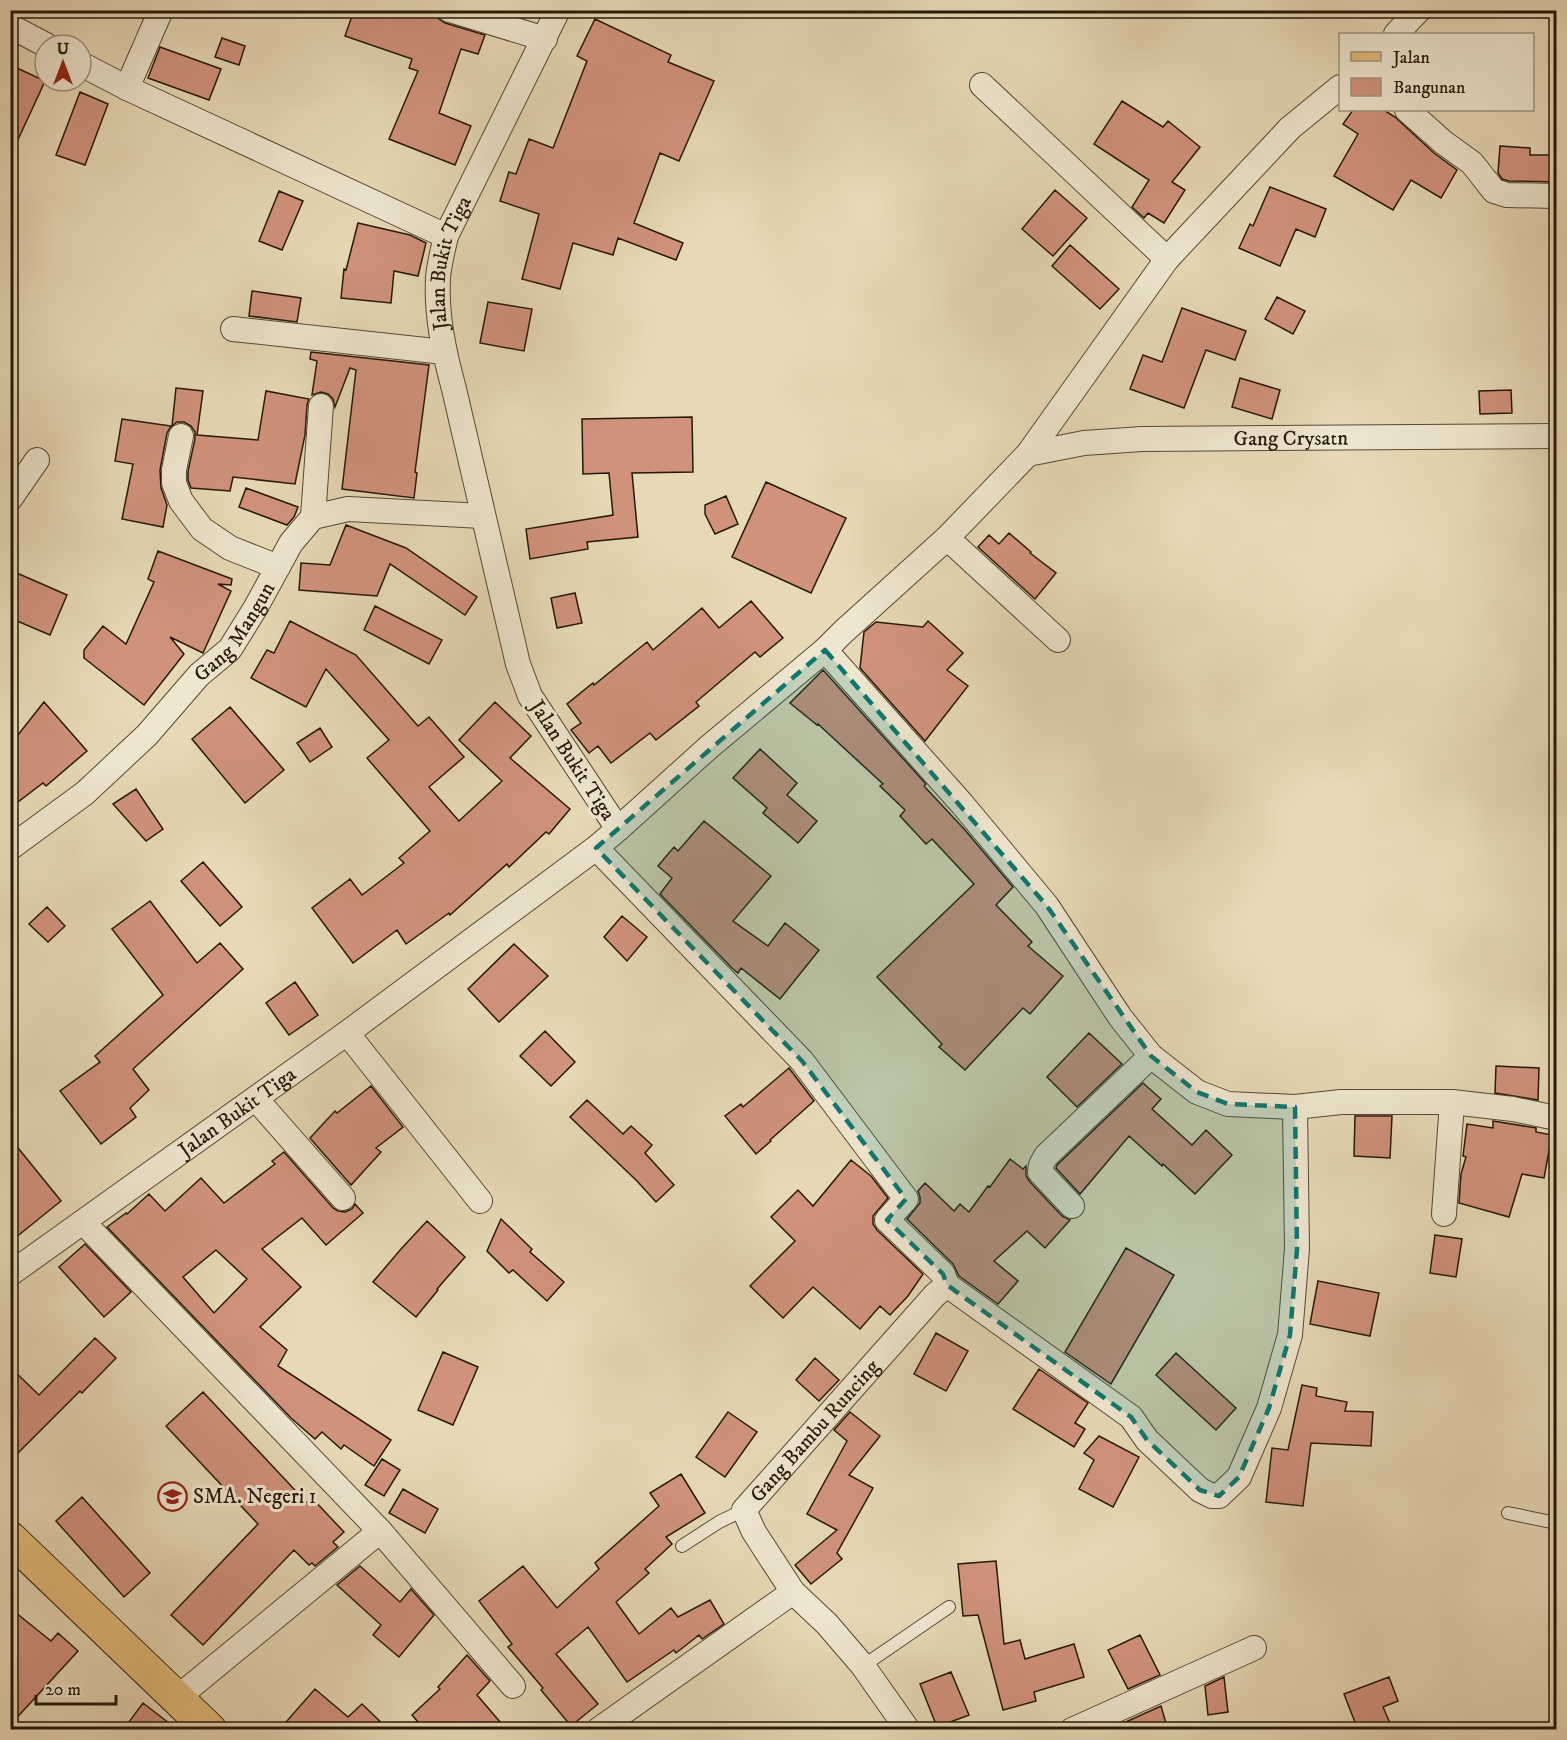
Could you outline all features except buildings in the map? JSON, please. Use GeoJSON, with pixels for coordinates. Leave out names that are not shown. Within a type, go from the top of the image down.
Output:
{"type":"FeatureCollection","features":[{"type":"Feature","properties":{"kind":"main road"},"geometry":{"type":"LineString","coordinates":[[14,1550],[210,1730]]}},
{"type":"Feature","properties":{"kind":"street"},"geometry":{"type":"LineString","coordinates":[[127,88],[161,10]]}},
{"type":"Feature","properties":{"kind":"street"},"geometry":{"type":"LineString","coordinates":[[450,10],[544,39]]}},
{"type":"Feature","properties":{"kind":"street","name":"Jalan Bukit Tiga"},"geometry":{"type":"LineString","coordinates":[[10,1274],[83,1222],[263,1106],[347,1033],[596,848],[618,829],[530,696],[518,664],[444,352],[438,309],[438,276],[446,236],[558,10]]}},
{"type":"Feature","properties":{"kind":"street"},"geometry":{"type":"LineString","coordinates":[[1397,33],[1419,10]]}},
{"type":"Feature","properties":{"kind":"street"},"geometry":{"type":"LineString","coordinates":[[10,26],[33,38]]}},
{"type":"Feature","properties":{"kind":"street"},"geometry":{"type":"LineString","coordinates":[[93,70],[127,88],[446,236]]}},
{"type":"Feature","properties":{"kind":"street"},"geometry":{"type":"LineString","coordinates":[[982,85],[1167,258]]}},
{"type":"Feature","properties":{"kind":"street"},"geometry":{"type":"LineString","coordinates":[[618,829],[709,747],[825,650],[947,538],[1028,454],[1167,258],[1290,128],[1339,89]]}},
{"type":"Feature","properties":{"kind":"street"},"geometry":{"type":"LineString","coordinates":[[1408,111],[1443,142],[1472,163],[1494,191],[1507,195],[1557,196]]}},
{"type":"Feature","properties":{"kind":"street"},"geometry":{"type":"LineString","coordinates":[[233,329],[444,352]]}},
{"type":"Feature","properties":{"kind":"street"},"geometry":{"type":"LineString","coordinates":[[321,406],[313,517],[348,509],[483,516]]}},
{"type":"Feature","properties":{"kind":"street"},"geometry":{"type":"LineString","coordinates":[[180,436],[174,483],[181,501],[202,529],[230,548],[278,567]]}},
{"type":"Feature","properties":{"kind":"street","name":"Gang Crysatn"},"geometry":{"type":"LineString","coordinates":[[1028,454],[1084,443],[1142,439],[1557,436]]}},
{"type":"Feature","properties":{"kind":"street"},"geometry":{"type":"LineString","coordinates":[[10,499],[37,460]]}},
{"type":"Feature","properties":{"kind":"street","name":"Gang Mangun"},"geometry":{"type":"LineString","coordinates":[[10,848],[85,794],[147,735],[199,675],[230,649],[291,543],[313,517]]}},
{"type":"Feature","properties":{"kind":"street"},"geometry":{"type":"LineString","coordinates":[[947,538],[1058,640]]}},
{"type":"Feature","properties":{"kind":"street"},"geometry":{"type":"LineString","coordinates":[[825,650],[963,805],[1047,906],[1120,1017],[1151,1056],[1197,1092],[1228,1104],[1295,1107],[1341,1101],[1452,1101],[1513,1108],[1557,1118]]}},
{"type":"Feature","properties":{"kind":"street"},"geometry":{"type":"LineString","coordinates":[[596,848],[802,1061],[906,1199],[887,1220],[943,1274],[947,1285],[1131,1417],[1147,1440],[1200,1490],[1212,1496],[1219,1496],[1239,1477],[1269,1408],[1290,1335],[1297,1249],[1295,1107]]}},
{"type":"Feature","properties":{"kind":"street"},"geometry":{"type":"LineString","coordinates":[[347,1033],[480,1201]]}},
{"type":"Feature","properties":{"kind":"street"},"geometry":{"type":"LineString","coordinates":[[1072,1206],[1040,1172],[1041,1165],[1046,1156],[1151,1056]]}},
{"type":"Feature","properties":{"kind":"street"},"geometry":{"type":"LineString","coordinates":[[1444,1214],[1452,1101]]}},
{"type":"Feature","properties":{"kind":"street"},"geometry":{"type":"LineString","coordinates":[[263,1106],[343,1198]]}},
{"type":"Feature","properties":{"kind":"street"},"geometry":{"type":"LineString","coordinates":[[83,1222],[380,1531],[513,1686]]}},
{"type":"Feature","properties":{"kind":"street","name":"Gang Bambu Runcing"},"geometry":{"type":"LineString","coordinates":[[908,1730],[863,1666],[827,1624],[793,1592],[754,1532],[744,1510],[934,1296],[947,1285]]}},
{"type":"Feature","properties":{"kind":"street"},"geometry":{"type":"LineString","coordinates":[[177,1698],[380,1531]]}},
{"type":"Feature","properties":{"kind":"street"},"geometry":{"type":"LineString","coordinates":[[598,1730],[793,1592]]}},
{"type":"Feature","properties":{"kind":"street"},"geometry":{"type":"LineString","coordinates":[[1072,1730],[1254,1648]]}},
{"type":"Feature","properties":{"kind":"lane"},"geometry":{"type":"LineString","coordinates":[[682,1546],[719,1522],[744,1510]]}},
{"type":"Feature","properties":{"kind":"lane"},"geometry":{"type":"LineString","coordinates":[[1508,1513],[1557,1522]]}},
{"type":"Feature","properties":{"kind":"lane"},"geometry":{"type":"LineString","coordinates":[[863,1666],[949,1608]]}},
{"type":"Feature","properties":{"kind":"highlighted area"},"geometry":{"type":"Polygon","coordinates":[[[825,650],[1047,906],[1151,1056],[1197,1092],[1228,1104],[1295,1107],[1297,1249],[1290,1335],[1269,1408],[1239,1477],[1219,1496],[1200,1490],[1147,1440],[1131,1417],[947,1285],[943,1274],[887,1220],[906,1199],[802,1061],[596,848],[825,650]]]}},
{"type":"Feature","properties":{"kind":"place","name":"SMA. Negeri 1"},"geometry":{"type":"Point","coordinates":[172,1496]}}]}
